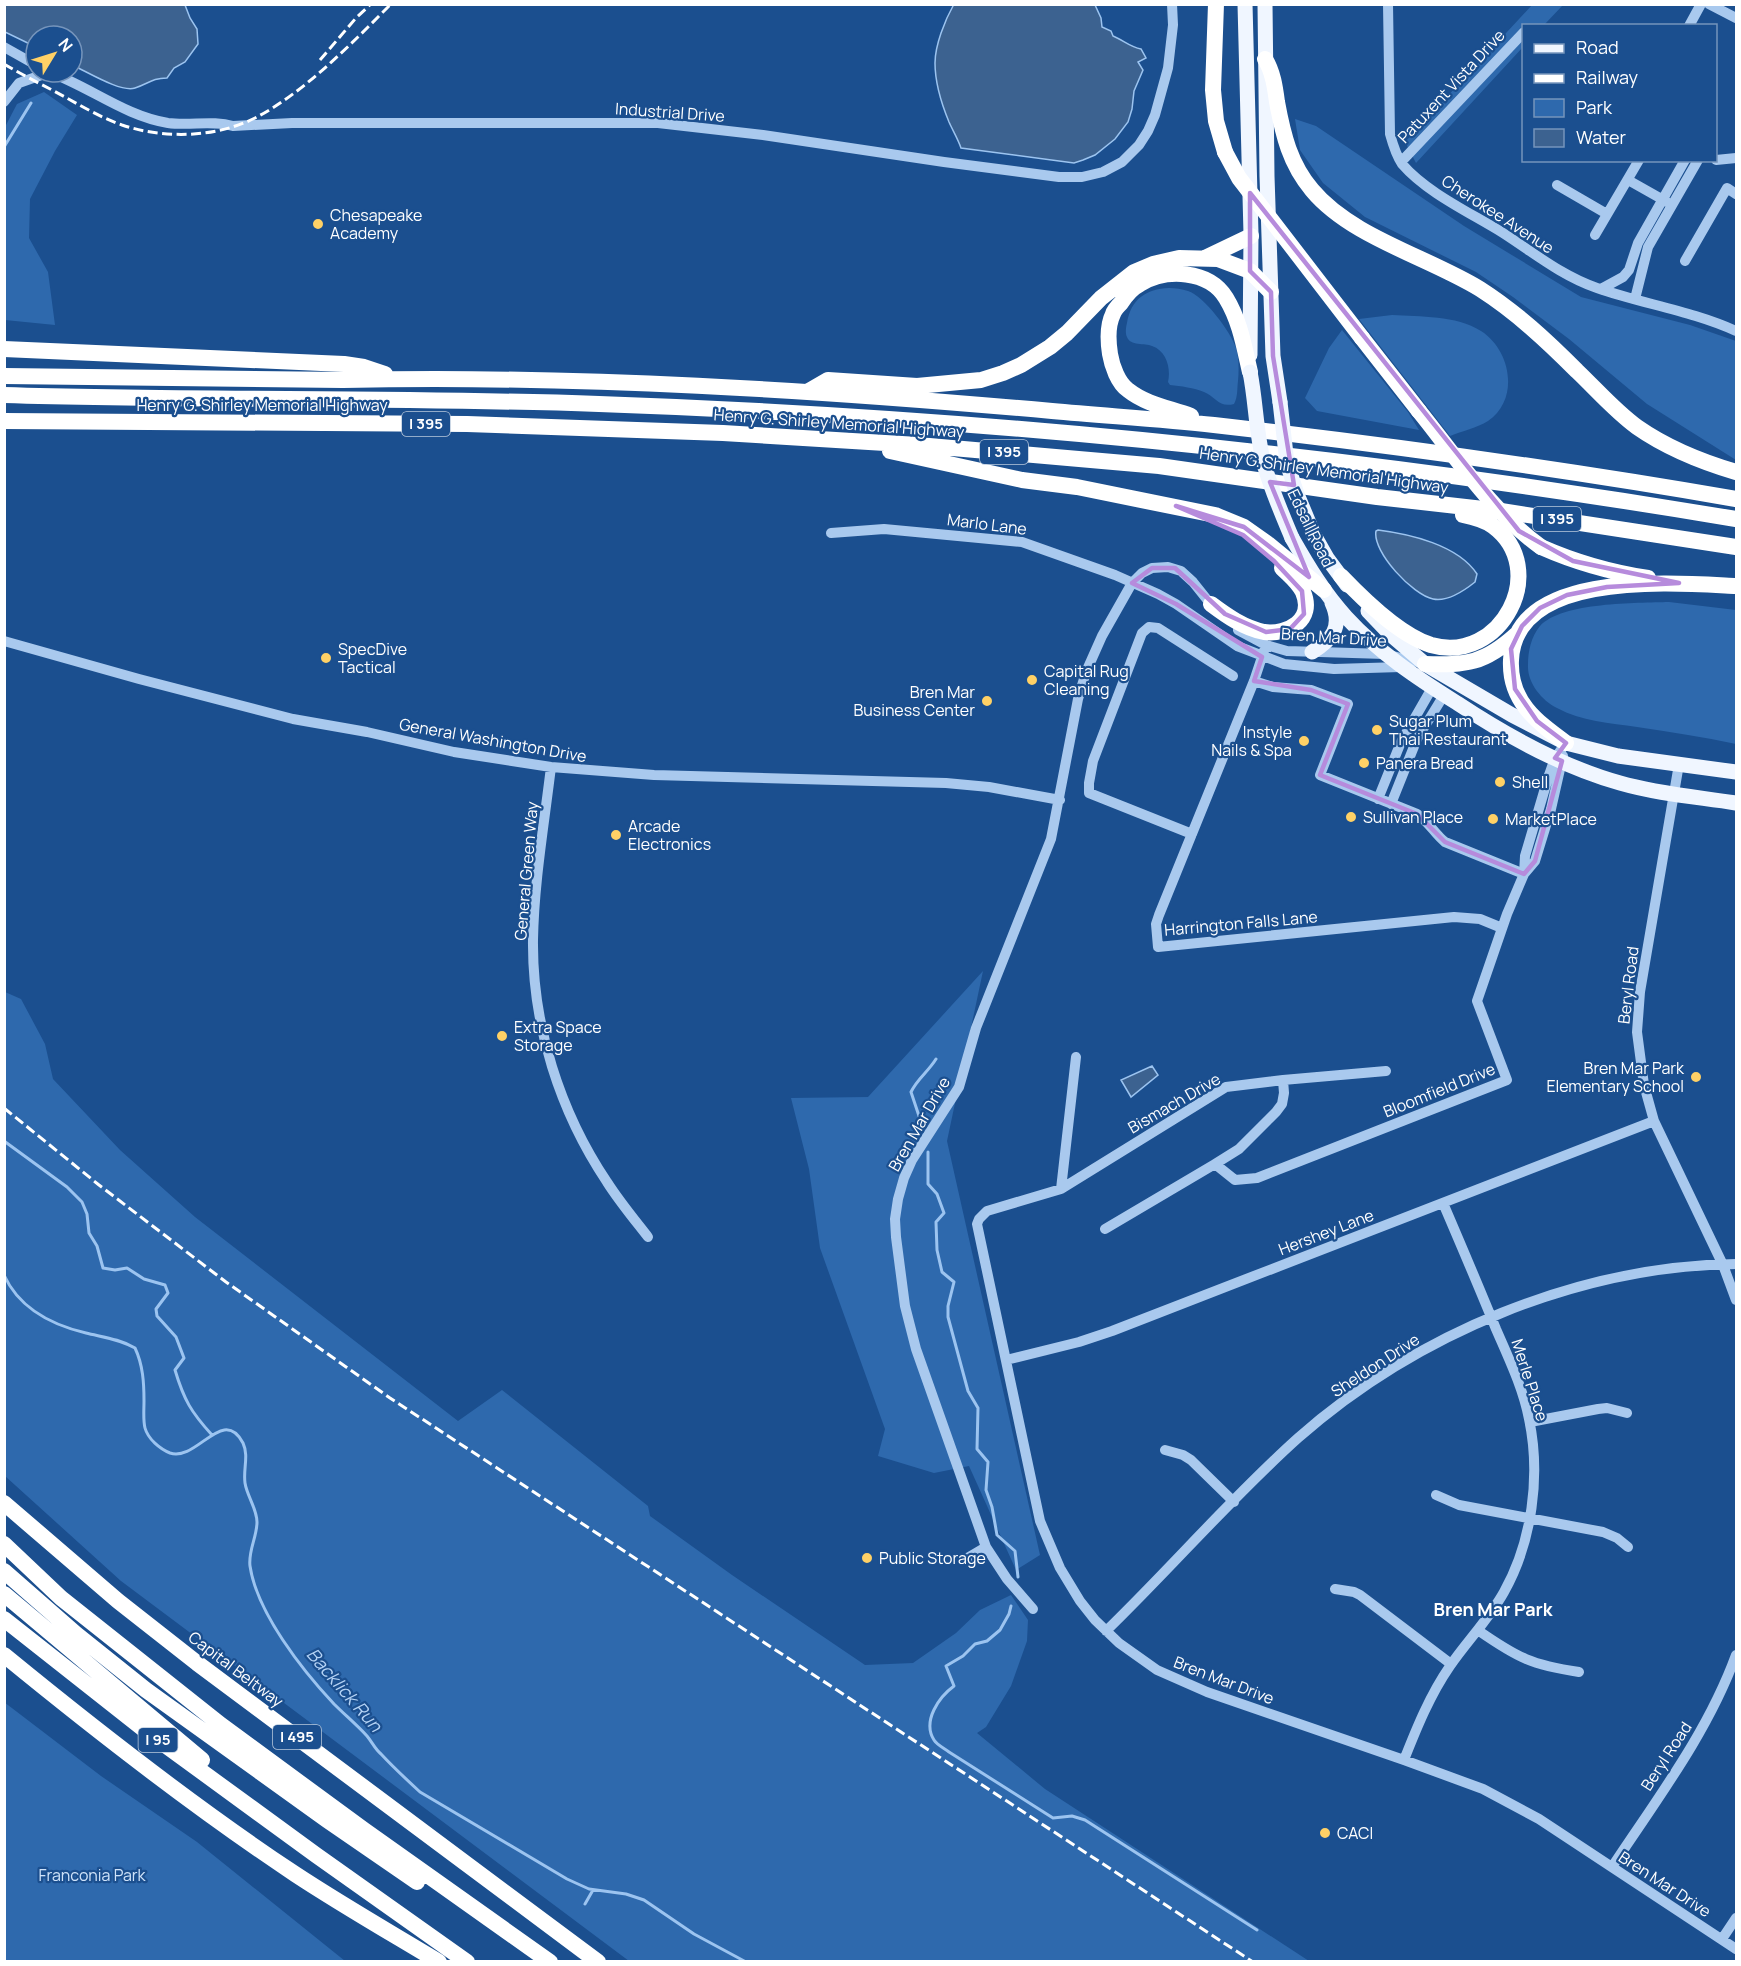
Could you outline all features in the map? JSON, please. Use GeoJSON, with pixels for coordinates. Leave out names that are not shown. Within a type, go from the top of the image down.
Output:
{"type":"FeatureCollection","features":[{"type":"Feature","properties":{"kind":"highway"},"geometry":{"type":"LineString","coordinates":[[1216,4],[1213,72],[1215,110],[1225,152],[1239,178],[1496,508],[1519,531],[1540,547],[1574,561],[1598,569],[1679,583]]}},
{"type":"Feature","properties":{"kind":"highway"},"geometry":{"type":"LineString","coordinates":[[1265,59],[1271,69],[1288,150],[1303,179],[1324,202],[1361,228],[1450,272],[1508,308],[1534,329],[1611,405],[1637,427],[1691,456],[1737,472]]}},
{"type":"Feature","properties":{"kind":"highway"},"geometry":{"type":"LineString","coordinates":[[1204,258],[1251,236]]}},
{"type":"Feature","properties":{"kind":"highway"},"geometry":{"type":"LineString","coordinates":[[808,392],[828,381],[917,386],[981,380],[1003,373],[1050,347],[1101,298],[1134,272],[1153,264],[1179,258],[1218,259],[1250,271],[1271,292]]}},
{"type":"Feature","properties":{"kind":"highway"},"geometry":{"type":"LineString","coordinates":[[1211,425],[1155,405],[1126,389],[1112,366],[1108,339],[1113,313],[1128,293],[1139,284],[1152,278],[1178,273],[1214,284],[1225,296],[1238,320],[1250,372]]}},
{"type":"Feature","properties":{"kind":"highway"},"geometry":{"type":"LineString","coordinates":[[4,349],[344,364],[364,367],[397,378]]}},
{"type":"Feature","properties":{"kind":"highway","name":"Henry G. Shirley Memorial Highway"},"geometry":{"type":"LineString","coordinates":[[4,376],[397,378],[659,384],[905,398],[1211,425],[1454,454],[1593,474],[1737,499]]}},
{"type":"Feature","properties":{"kind":"highway"},"geometry":{"type":"LineString","coordinates":[[4,395],[565,403],[873,417],[1134,439],[1318,459],[1502,482],[1737,519]]}},
{"type":"Feature","properties":{"kind":"highway","name":"Henry G. Shirley Memorial Highway"},"geometry":{"type":"LineString","coordinates":[[4,421],[467,424],[723,433],[1018,453],[1159,466],[1501,512],[1737,548]]}},
{"type":"Feature","properties":{"kind":"highway"},"geometry":{"type":"LineString","coordinates":[[848,441],[1022,480],[1077,487],[1215,515],[1244,527],[1268,544],[1327,594]]}},
{"type":"Feature","properties":{"kind":"highway"},"geometry":{"type":"LineString","coordinates":[[1341,576],[1363,599],[1408,634],[1437,646],[1451,648],[1489,636],[1499,627],[1513,604],[1518,580],[1517,563],[1503,535],[1492,525],[1476,518],[1377,497]]}},
{"type":"Feature","properties":{"kind":"highway"},"geometry":{"type":"LineString","coordinates":[[1176,506],[1213,520],[1243,535],[1298,584],[1305,599],[1306,608],[1296,625],[1285,631],[1276,632],[1255,629],[1240,623],[1211,604]]}},
{"type":"Feature","properties":{"kind":"highway"},"geometry":{"type":"LineString","coordinates":[[1566,743],[1537,721],[1527,710],[1515,689],[1510,673],[1511,649],[1530,616],[1540,608],[1567,596],[1607,587],[1679,583],[1737,586]]}},
{"type":"Feature","properties":{"kind":"highway"},"geometry":{"type":"LineString","coordinates":[[1425,664],[1467,663],[1485,658],[1503,647],[1519,633]]}},
{"type":"Feature","properties":{"kind":"highway","name":"Capital Beltway"},"geometry":{"type":"LineString","coordinates":[[4,1503],[118,1601],[197,1663],[598,1962]]}},
{"type":"Feature","properties":{"kind":"highway"},"geometry":{"type":"LineString","coordinates":[[4,1544],[61,1598],[221,1725],[550,1962]]}},
{"type":"Feature","properties":{"kind":"highway"},"geometry":{"type":"LineString","coordinates":[[4,1571],[76,1634],[146,1690],[205,1733],[432,1892],[542,1962]]}},
{"type":"Feature","properties":{"kind":"highway"},"geometry":{"type":"LineString","coordinates":[[4,1594],[316,1855]]}},
{"type":"Feature","properties":{"kind":"highway","name":"I 95"},"geometry":{"type":"LineString","coordinates":[[4,1619],[146,1731],[467,1962]]}},
{"type":"Feature","properties":{"kind":"highway"},"geometry":{"type":"LineString","coordinates":[[4,1655],[96,1729],[241,1837],[334,1899],[439,1962]]}},
{"type":"Feature","properties":{"kind":"main road","name":"Edsall Road"},"geometry":{"type":"LineString","coordinates":[[1245,4],[1251,236],[1250,372],[1264,465],[1292,538],[1311,571],[1327,594],[1362,634],[1385,654],[1438,692],[1519,741],[1559,760],[1620,783],[1673,794],[1737,803]]}},
{"type":"Feature","properties":{"kind":"main road","name":"Edsall Road"},"geometry":{"type":"LineString","coordinates":[[1265,4],[1273,356],[1287,463],[1314,535],[1364,607],[1390,634],[1425,664],[1512,716],[1566,743],[1590,750],[1737,772]]}},
{"type":"Feature","properties":{"kind":"main road"},"geometry":{"type":"LineString","coordinates":[[1312,652],[1334,634],[1336,612],[1327,594]]}},
{"type":"Feature","properties":{"kind":"main road"},"geometry":{"type":"LineString","coordinates":[[1401,667],[1425,664]]}},
{"type":"Feature","properties":{"kind":"street","name":"Industrial Drive"},"geometry":{"type":"LineString","coordinates":[[77,84],[124,109],[168,123],[224,123],[233,126],[292,123],[658,123],[763,135],[1059,177],[1082,177],[1102,172],[1122,162],[1148,132],[1158,108],[1168,68],[1173,25],[1172,4]]}},
{"type":"Feature","properties":{"kind":"street","name":"Cherokee Avenue"},"geometry":{"type":"LineString","coordinates":[[1388,4],[1390,135],[1401,162],[1419,180],[1556,269],[1601,289],[1737,331]]}},
{"type":"Feature","properties":{"kind":"street"},"geometry":{"type":"LineString","coordinates":[[1690,24],[1701,4]]}},
{"type":"Feature","properties":{"kind":"street"},"geometry":{"type":"LineString","coordinates":[[1709,4],[1737,18]]}},
{"type":"Feature","properties":{"kind":"street","name":"Patuxent Vista Drive"},"geometry":{"type":"LineString","coordinates":[[1401,162],[1522,34]]}},
{"type":"Feature","properties":{"kind":"street"},"geometry":{"type":"LineString","coordinates":[[4,47],[24,58]]}},
{"type":"Feature","properties":{"kind":"street"},"geometry":{"type":"LineString","coordinates":[[4,102],[19,83],[24,81]]}},
{"type":"Feature","properties":{"kind":"street"},"geometry":{"type":"LineString","coordinates":[[1717,160],[1737,158]]}},
{"type":"Feature","properties":{"kind":"street"},"geometry":{"type":"LineString","coordinates":[[1595,236],[1637,162]]}},
{"type":"Feature","properties":{"kind":"street"},"geometry":{"type":"LineString","coordinates":[[1635,299],[1648,247],[1684,162]]}},
{"type":"Feature","properties":{"kind":"street"},"geometry":{"type":"LineString","coordinates":[[1601,289],[1623,277],[1629,270],[1638,243],[1697,162]]}},
{"type":"Feature","properties":{"kind":"street"},"geometry":{"type":"LineString","coordinates":[[1628,180],[1667,202]]}},
{"type":"Feature","properties":{"kind":"street"},"geometry":{"type":"LineString","coordinates":[[1557,185],[1607,214]]}},
{"type":"Feature","properties":{"kind":"street"},"geometry":{"type":"LineString","coordinates":[[1685,261],[1727,188],[1737,194]]}},
{"type":"Feature","properties":{"kind":"street","name":"Marlo Lane"},"geometry":{"type":"LineString","coordinates":[[831,533],[884,529],[1012,540],[1044,549],[1132,583]]}},
{"type":"Feature","properties":{"kind":"street","name":"Bren Mar Drive"},"geometry":{"type":"LineString","coordinates":[[1034,1609],[1007,1579],[986,1547],[911,1335],[896,1237],[896,1219],[901,1188],[912,1160],[959,1087],[976,1028],[1051,839],[1078,699],[1086,672],[1102,636],[1132,583],[1146,570],[1160,567],[1175,568],[1194,582],[1223,618],[1266,645],[1287,651],[1385,654],[1425,664]]}},
{"type":"Feature","properties":{"kind":"street","name":"Bren Mar Drive"},"geometry":{"type":"LineString","coordinates":[[1132,583],[1176,604],[1237,646],[1284,664],[1334,669],[1401,667]]}},
{"type":"Feature","properties":{"kind":"street"},"geometry":{"type":"LineString","coordinates":[[1192,834],[1089,793],[1093,761],[1142,633],[1149,627],[1158,628],[1233,676]]}},
{"type":"Feature","properties":{"kind":"street","name":"General Washington Drive"},"geometry":{"type":"LineString","coordinates":[[4,641],[293,719],[367,732],[454,752],[551,767],[654,775],[946,783],[989,787],[1060,800]]}},
{"type":"Feature","properties":{"kind":"street","name":"Harrington Falls Lane"},"geometry":{"type":"LineString","coordinates":[[1266,645],[1254,681],[1159,915],[1156,924],[1158,947],[1454,917],[1480,919],[1502,928]]}},
{"type":"Feature","properties":{"kind":"street"},"geometry":{"type":"LineString","coordinates":[[1254,681],[1273,687],[1311,690],[1348,704],[1320,776],[1423,818],[1445,842],[1524,874]]}},
{"type":"Feature","properties":{"kind":"street"},"geometry":{"type":"LineString","coordinates":[[1378,799],[1406,733],[1438,692]]}},
{"type":"Feature","properties":{"kind":"street"},"geometry":{"type":"LineString","coordinates":[[1391,804],[1438,692]]}},
{"type":"Feature","properties":{"kind":"street","name":"Bloomfield Drive"},"geometry":{"type":"LineString","coordinates":[[1215,1164],[1235,1180],[1257,1178],[1507,1080],[1477,1001],[1502,928],[1524,874],[1525,856],[1566,743]]}},
{"type":"Feature","properties":{"kind":"street","name":"Beryl Road"},"geometry":{"type":"LineString","coordinates":[[1679,764],[1640,992],[1636,1032],[1644,1085],[1654,1120],[1723,1264],[1737,1300]]}},
{"type":"Feature","properties":{"kind":"street","name":"General Green Way"},"geometry":{"type":"LineString","coordinates":[[551,767],[535,901],[533,941],[536,988],[542,1028],[560,1089],[583,1141],[607,1182],[648,1237]]}},
{"type":"Feature","properties":{"kind":"street"},"geometry":{"type":"LineString","coordinates":[[1061,1189],[1076,1058]]}},
{"type":"Feature","properties":{"kind":"street","name":"Bismach Drive"},"geometry":{"type":"LineString","coordinates":[[987,1211],[1061,1189],[1226,1088],[1283,1080],[1386,1071]]}},
{"type":"Feature","properties":{"kind":"street"},"geometry":{"type":"LineString","coordinates":[[1105,1229],[1239,1149],[1282,1104],[1283,1080]]}},
{"type":"Feature","properties":{"kind":"street","name":"Hershey Lane"},"geometry":{"type":"LineString","coordinates":[[1006,1360],[1112,1331],[1654,1120]]}},
{"type":"Feature","properties":{"kind":"street","name":"Merle Place"},"geometry":{"type":"LineString","coordinates":[[1404,1760],[1430,1698],[1451,1664],[1495,1609],[1513,1575],[1530,1518],[1534,1478],[1530,1422],[1516,1376],[1443,1203]]}},
{"type":"Feature","properties":{"kind":"street","name":"Bren Mar Drive"},"geometry":{"type":"LineString","coordinates":[[987,1211],[978,1219],[977,1224],[994,1330],[1006,1360],[1036,1504],[1046,1537],[1060,1568],[1080,1601],[1106,1631],[1141,1660],[1178,1681],[1461,1780],[1509,1802],[1539,1818],[1737,1949]]}},
{"type":"Feature","properties":{"kind":"street","name":"Sheldon Drive"},"geometry":{"type":"LineString","coordinates":[[1106,1631],[1298,1438],[1355,1393],[1422,1350],[1491,1316],[1575,1288],[1671,1269],[1737,1264]]}},
{"type":"Feature","properties":{"kind":"street"},"geometry":{"type":"LineString","coordinates":[[1530,1422],[1598,1408],[1627,1413]]}},
{"type":"Feature","properties":{"kind":"street"},"geometry":{"type":"LineString","coordinates":[[1165,1450],[1191,1460],[1234,1502]]}},
{"type":"Feature","properties":{"kind":"street"},"geometry":{"type":"LineString","coordinates":[[1436,1495],[1459,1505],[1603,1532],[1617,1538],[1628,1547]]}},
{"type":"Feature","properties":{"kind":"street"},"geometry":{"type":"LineString","coordinates":[[969,1557],[986,1547]]}},
{"type":"Feature","properties":{"kind":"street"},"geometry":{"type":"LineString","coordinates":[[1335,1588],[1360,1595],[1451,1664]]}},
{"type":"Feature","properties":{"kind":"street"},"geometry":{"type":"LineString","coordinates":[[1479,1631],[1525,1660],[1538,1665],[1579,1672]]}},
{"type":"Feature","properties":{"kind":"street","name":"Beryl Road"},"geometry":{"type":"LineString","coordinates":[[1612,1867],[1703,1727],[1718,1700],[1737,1655]]}},
{"type":"Feature","properties":{"kind":"street"},"geometry":{"type":"LineString","coordinates":[[1722,1939],[1737,1918]]}},
{"type":"Feature","properties":{"kind":"highlighted area"},"geometry":{"type":"Polygon","coordinates":[[[1250,193],[1519,531],[1573,561],[1679,583],[1607,587],[1567,595],[1540,608],[1522,626],[1511,649],[1515,689],[1537,721],[1566,743],[1555,758],[1562,761],[1535,861],[1524,874],[1445,842],[1417,814],[1320,775],[1348,704],[1311,690],[1254,681],[1262,657],[1176,604],[1132,583],[1152,568],[1175,568],[1225,614],[1266,632],[1290,629],[1304,614],[1302,591],[1274,561],[1243,535],[1176,506],[1244,527],[1309,577],[1270,482],[1294,485],[1273,356],[1271,292],[1250,271],[1250,193]]]}},
{"type":"Feature","properties":{"kind":"green space"},"geometry":{"type":"Polygon","coordinates":[[[1532,5],[1563,5],[1545,24],[1522,24],[1522,48],[1416,163],[1405,142],[1532,5]]]}},
{"type":"Feature","properties":{"kind":"green space"},"geometry":{"type":"Polygon","coordinates":[[[44,92],[77,115],[30,199],[29,238],[48,272],[55,325],[5,320],[5,127],[17,104],[44,92]]]}},
{"type":"Feature","properties":{"kind":"green space"},"geometry":{"type":"Polygon","coordinates":[[[1295,119],[1316,126],[1464,226],[1581,297],[1690,325],[1736,341],[1736,460],[1647,404],[1569,339],[1476,272],[1365,217],[1323,183],[1300,150],[1295,119]]]}},
{"type":"Feature","properties":{"kind":"green space"},"geometry":{"type":"Polygon","coordinates":[[[1169,288],[1188,291],[1202,300],[1229,333],[1236,348],[1239,372],[1234,404],[1225,405],[1196,389],[1170,385],[1167,361],[1161,352],[1152,346],[1131,342],[1127,337],[1126,328],[1129,315],[1136,302],[1147,293],[1169,288]]]}},
{"type":"Feature","properties":{"kind":"green space"},"geometry":{"type":"Polygon","coordinates":[[[1392,315],[1449,319],[1471,326],[1491,339],[1505,362],[1508,375],[1505,400],[1498,412],[1488,421],[1474,428],[1450,436],[1359,319],[1392,315]]]}},
{"type":"Feature","properties":{"kind":"green space"},"geometry":{"type":"Polygon","coordinates":[[[1342,330],[1408,412],[1419,430],[1317,411],[1305,398],[1329,348],[1342,330]]]}},
{"type":"Feature","properties":{"kind":"green space"},"geometry":{"type":"Polygon","coordinates":[[[1669,602],[1736,610],[1736,744],[1586,719],[1557,708],[1536,690],[1528,671],[1529,649],[1537,630],[1551,618],[1565,612],[1601,605],[1669,602]]]}},
{"type":"Feature","properties":{"kind":"green space"},"geometry":{"type":"Polygon","coordinates":[[[983,971],[947,1141],[1040,1555],[1016,1570],[969,1466],[934,1473],[878,1456],[885,1429],[820,1248],[809,1169],[791,1098],[868,1097],[983,971]]]}},
{"type":"Feature","properties":{"kind":"green space"},"geometry":{"type":"Polygon","coordinates":[[[5,992],[21,999],[45,1044],[53,1079],[120,1150],[195,1217],[458,1421],[502,1390],[648,1506],[650,1516],[865,1665],[913,1663],[956,1633],[980,1610],[1011,1595],[1028,1620],[1027,1641],[1011,1686],[986,1727],[977,1733],[1045,1789],[1309,1961],[629,1961],[121,1581],[5,1476],[5,992]]]}},
{"type":"Feature","properties":{"kind":"green space","name":"Franconia Park"},"geometry":{"type":"Polygon","coordinates":[[[4,1702],[101,1776],[197,1842],[345,1961],[5,1961],[4,1702]]]}},
{"type":"Feature","properties":{"kind":"water"},"geometry":{"type":"Polygon","coordinates":[[[954,4],[1095,5],[1102,27],[1111,31],[1113,36],[1141,49],[1146,58],[1138,62],[1143,70],[1134,91],[1128,122],[1115,139],[1095,155],[1074,163],[961,148],[944,108],[935,70],[935,56],[939,41],[954,4]]]}},
{"type":"Feature","properties":{"kind":"water"},"geometry":{"type":"Polygon","coordinates":[[[4,5],[185,5],[197,29],[198,44],[185,62],[174,68],[167,78],[129,89],[104,81],[84,71],[84,24],[24,24],[24,41],[5,32],[4,5]]]}},
{"type":"Feature","properties":{"kind":"water"},"geometry":{"type":"Polygon","coordinates":[[[1378,530],[1404,534],[1446,548],[1469,564],[1477,574],[1475,582],[1461,592],[1444,599],[1425,596],[1405,581],[1387,561],[1376,540],[1378,530]]]}},
{"type":"Feature","properties":{"kind":"water"},"geometry":{"type":"Polygon","coordinates":[[[1152,1066],[1158,1075],[1131,1097],[1121,1080],[1152,1066]]]}},
{"type":"Feature","properties":{"kind":"waterway"},"geometry":{"type":"LineString","coordinates":[[4,147],[31,103]]}},
{"type":"Feature","properties":{"kind":"waterway"},"geometry":{"type":"LineString","coordinates":[[922,1125],[911,1092],[936,1059]]}},
{"type":"Feature","properties":{"kind":"waterway"},"geometry":{"type":"LineString","coordinates":[[4,1141],[67,1187],[82,1202],[87,1214],[89,1233],[97,1246],[103,1268],[115,1270],[127,1268],[144,1279],[165,1285],[168,1293],[156,1309],[157,1316],[176,1337],[184,1358],[175,1370],[185,1398],[212,1435]]}},
{"type":"Feature","properties":{"kind":"waterway"},"geometry":{"type":"LineString","coordinates":[[928,1152],[928,1184],[937,1194],[944,1213],[936,1222],[937,1250],[942,1272],[954,1282],[948,1306],[948,1317],[968,1391],[978,1408],[977,1449],[988,1462],[986,1490],[997,1535],[1015,1551],[1018,1577]]}},
{"type":"Feature","properties":{"kind":"waterway","name":"Backlick Run"},"geometry":{"type":"LineString","coordinates":[[4,1275],[18,1297],[49,1320],[73,1330],[117,1340],[135,1348],[142,1374],[145,1428],[152,1440],[162,1449],[180,1454],[218,1432],[227,1430],[235,1433],[245,1448],[245,1483],[257,1517],[250,1566],[254,1584],[271,1622],[309,1675],[334,1704],[420,1792],[567,1879],[589,1889],[626,1894],[644,1900],[694,1934],[746,1962]]}},
{"type":"Feature","properties":{"kind":"waterway"},"geometry":{"type":"LineString","coordinates":[[1011,1606],[1000,1630],[987,1641],[975,1644],[963,1656],[946,1666],[954,1686],[943,1696],[931,1717],[931,1733],[935,1742],[1053,1818],[1072,1816],[1085,1820],[1257,1930]]}},
{"type":"Feature","properties":{"kind":"waterway"},"geometry":{"type":"LineString","coordinates":[[585,1904],[593,1890]]}},
{"type":"Feature","properties":{"kind":"railway"},"geometry":{"type":"LineString","coordinates":[[320,60],[371,4]]}},
{"type":"Feature","properties":{"kind":"railway"},"geometry":{"type":"LineString","coordinates":[[4,64],[122,125],[155,133],[206,133],[240,125],[273,108],[327,66],[391,4]]}},
{"type":"Feature","properties":{"kind":"railway"},"geometry":{"type":"LineString","coordinates":[[4,1108],[99,1185],[226,1282],[390,1398],[1253,1962]]}},
{"type":"Feature","properties":{"kind":"place","name":"Chesapeake Academy"},"geometry":{"type":"Point","coordinates":[318,224]}},
{"type":"Feature","properties":{"kind":"place","name":"SpecDive Tactical"},"geometry":{"type":"Point","coordinates":[326,658]}},
{"type":"Feature","properties":{"kind":"place","name":"Capital Rug Cleaning"},"geometry":{"type":"Point","coordinates":[1032,680]}},
{"type":"Feature","properties":{"kind":"place","name":"Bren Mar Business Center"},"geometry":{"type":"Point","coordinates":[987,701]}},
{"type":"Feature","properties":{"kind":"place","name":"Sugar Plum Thai Restaurant"},"geometry":{"type":"Point","coordinates":[1377,730]}},
{"type":"Feature","properties":{"kind":"place","name":"Instyle Nails & Spa"},"geometry":{"type":"Point","coordinates":[1304,741]}},
{"type":"Feature","properties":{"kind":"place","name":"Panera Bread"},"geometry":{"type":"Point","coordinates":[1364,763]}},
{"type":"Feature","properties":{"kind":"place","name":"Shell"},"geometry":{"type":"Point","coordinates":[1500,782]}},
{"type":"Feature","properties":{"kind":"place","name":"Sullivan Place"},"geometry":{"type":"Point","coordinates":[1351,817]}},
{"type":"Feature","properties":{"kind":"place","name":"MarketPlace"},"geometry":{"type":"Point","coordinates":[1493,819]}},
{"type":"Feature","properties":{"kind":"place","name":"Arcade Electronics"},"geometry":{"type":"Point","coordinates":[616,835]}},
{"type":"Feature","properties":{"kind":"place","name":"Extra Space Storage"},"geometry":{"type":"Point","coordinates":[502,1036]}},
{"type":"Feature","properties":{"kind":"place","name":"Bren Mar Park Elementary School"},"geometry":{"type":"Point","coordinates":[1696,1077]}},
{"type":"Feature","properties":{"kind":"place","name":"Public Storage"},"geometry":{"type":"Point","coordinates":[867,1558]}},
{"type":"Feature","properties":{"kind":"place","name":"CACI"},"geometry":{"type":"Point","coordinates":[1325,1833]}},
{"type":"Feature","properties":{"kind":"district","name":"Bren Mar Park"},"geometry":{"type":"Point","coordinates":[1493,1610]}}]}
